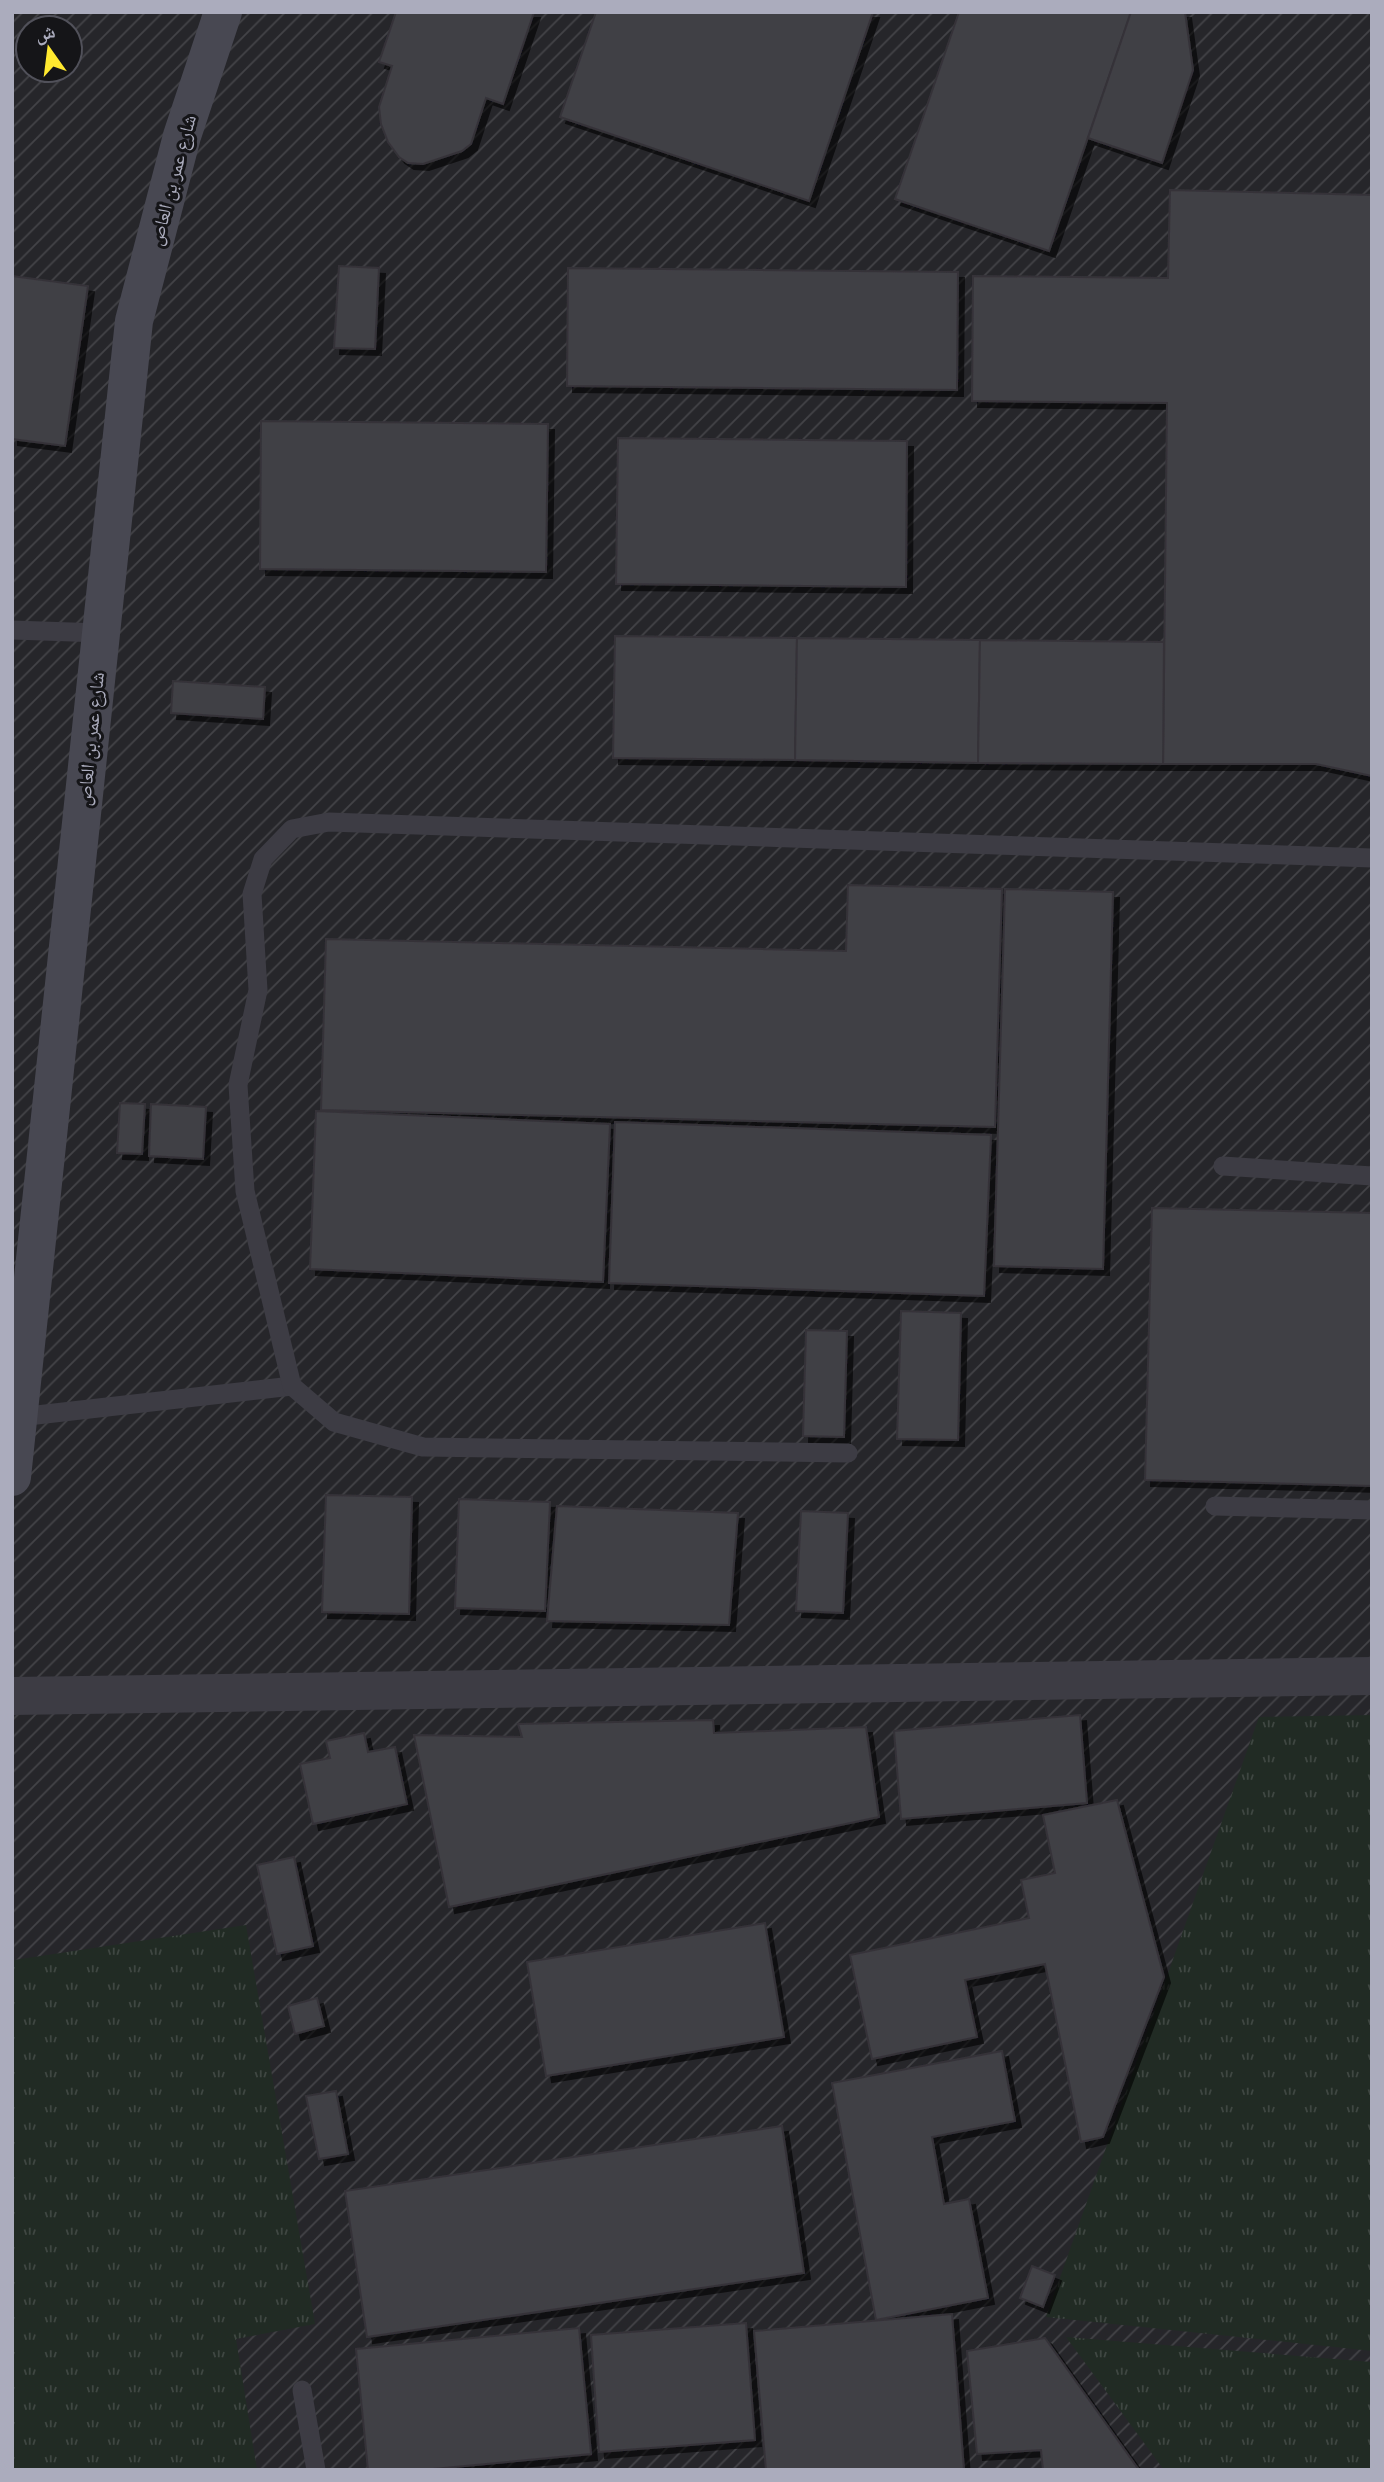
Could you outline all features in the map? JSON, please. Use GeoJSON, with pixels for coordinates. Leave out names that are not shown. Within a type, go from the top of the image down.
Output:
{"type":"FeatureCollection","features":[{"type":"Feature","properties":{"kind":"street","name":"شارع عمر بن العاص"},"geometry":{"type":"LineString","coordinates":[[12,1477],[134,321],[182,136],[223,12]]}},
{"type":"Feature","properties":{"kind":"street"},"geometry":{"type":"LineString","coordinates":[[12,1696],[1372,1676]]}},
{"type":"Feature","properties":{"kind":"lane"},"geometry":{"type":"LineString","coordinates":[[12,629],[102,633]]}},
{"type":"Feature","properties":{"kind":"lane"},"geometry":{"type":"LineString","coordinates":[[848,1452],[423,1447],[334,1422],[292,1385],[245,1191],[238,1085],[258,990],[252,894],[263,859],[292,829],[328,822],[1372,858]]}},
{"type":"Feature","properties":{"kind":"lane"},"geometry":{"type":"LineString","coordinates":[[1223,1166],[1372,1176]]}},
{"type":"Feature","properties":{"kind":"lane"},"geometry":{"type":"LineString","coordinates":[[19,1417],[292,1385]]}},
{"type":"Feature","properties":{"kind":"lane"},"geometry":{"type":"LineString","coordinates":[[1215,1506],[1372,1510]]}},
{"type":"Feature","properties":{"kind":"lane"},"geometry":{"type":"LineString","coordinates":[[303,2390],[316,2470]]}},
{"type":"Feature","properties":{"kind":"shaded area"},"geometry":{"type":"Polygon","coordinates":[[[12,12],[1372,12],[1372,2470],[12,2470],[12,12]]]}},
{"type":"Feature","properties":{"kind":"green space"},"geometry":{"type":"Polygon","coordinates":[[[1372,1715],[1372,2351],[1046,2317],[1259,1717],[1372,1715]]]}},
{"type":"Feature","properties":{"kind":"green space"},"geometry":{"type":"Polygon","coordinates":[[[246,1925],[315,2324],[236,2339],[257,2470],[12,2470],[14,1960],[246,1925]]]}},
{"type":"Feature","properties":{"kind":"green space"},"geometry":{"type":"Polygon","coordinates":[[[1066,2337],[1372,2362],[1372,2470],[1164,2470],[1066,2337]]]}},
{"type":"Feature","properties":{"kind":"building"},"geometry":{"type":"Polygon","coordinates":[[[396,12],[534,12],[503,104],[486,98],[471,144],[462,151],[423,164],[408,163],[399,157],[388,142],[381,124],[379,107],[392,66],[379,62],[396,12]]]}},
{"type":"Feature","properties":{"kind":"building"},"geometry":{"type":"Polygon","coordinates":[[[596,12],[873,12],[809,201],[560,117],[596,12]]]}},
{"type":"Feature","properties":{"kind":"building"},"geometry":{"type":"Polygon","coordinates":[[[959,12],[1131,12],[1049,251],[895,199],[959,12]]]}},
{"type":"Feature","properties":{"kind":"building"},"geometry":{"type":"Polygon","coordinates":[[[1131,12],[1185,12],[1193,70],[1162,163],[1088,138],[1131,12]]]}},
{"type":"Feature","properties":{"kind":"building"},"geometry":{"type":"Polygon","coordinates":[[[1170,190],[1372,195],[1372,776],[1316,764],[1163,764],[1167,403],[972,401],[973,276],[1168,278],[1170,190]]]}},
{"type":"Feature","properties":{"kind":"building"},"geometry":{"type":"Polygon","coordinates":[[[339,266],[379,268],[375,349],[334,348],[339,266]]]}},
{"type":"Feature","properties":{"kind":"building"},"geometry":{"type":"Polygon","coordinates":[[[568,268],[958,272],[957,390],[567,386],[568,268]]]}},
{"type":"Feature","properties":{"kind":"building"},"geometry":{"type":"Polygon","coordinates":[[[12,276],[88,286],[65,446],[12,439],[12,276]]]}},
{"type":"Feature","properties":{"kind":"building"},"geometry":{"type":"Polygon","coordinates":[[[261,421],[548,424],[546,572],[260,569],[261,421]]]}},
{"type":"Feature","properties":{"kind":"building"},"geometry":{"type":"Polygon","coordinates":[[[618,438],[907,441],[906,587],[616,584],[618,438]]]}},
{"type":"Feature","properties":{"kind":"building"},"geometry":{"type":"Polygon","coordinates":[[[615,636],[797,638],[795,760],[613,758],[615,636]]]}},
{"type":"Feature","properties":{"kind":"building"},"geometry":{"type":"Polygon","coordinates":[[[797,638],[980,640],[978,763],[795,760],[797,638]]]}},
{"type":"Feature","properties":{"kind":"building"},"geometry":{"type":"Polygon","coordinates":[[[980,640],[1164,642],[1163,764],[978,763],[980,640]]]}},
{"type":"Feature","properties":{"kind":"building"},"geometry":{"type":"Polygon","coordinates":[[[173,681],[265,687],[263,719],[171,713],[173,681]]]}},
{"type":"Feature","properties":{"kind":"building"},"geometry":{"type":"Polygon","coordinates":[[[848,885],[1002,889],[995,1127],[321,1110],[326,939],[846,951],[848,885]]]}},
{"type":"Feature","properties":{"kind":"building"},"geometry":{"type":"Polygon","coordinates":[[[1005,889],[1113,892],[1103,1269],[994,1266],[1005,889]]]}},
{"type":"Feature","properties":{"kind":"building"},"geometry":{"type":"Polygon","coordinates":[[[120,1103],[145,1104],[142,1154],[117,1153],[120,1103]]]}},
{"type":"Feature","properties":{"kind":"building"},"geometry":{"type":"Polygon","coordinates":[[[151,1104],[206,1107],[203,1159],[149,1156],[151,1104]]]}},
{"type":"Feature","properties":{"kind":"building"},"geometry":{"type":"Polygon","coordinates":[[[316,1111],[610,1124],[603,1282],[310,1269],[316,1111]]]}},
{"type":"Feature","properties":{"kind":"building"},"geometry":{"type":"Polygon","coordinates":[[[615,1122],[991,1135],[984,1296],[609,1283],[615,1122]]]}},
{"type":"Feature","properties":{"kind":"building"},"geometry":{"type":"Polygon","coordinates":[[[1152,1208],[1372,1213],[1372,1486],[1145,1480],[1152,1208]]]}},
{"type":"Feature","properties":{"kind":"building"},"geometry":{"type":"Polygon","coordinates":[[[901,1311],[961,1313],[958,1440],[897,1439],[901,1311]]]}},
{"type":"Feature","properties":{"kind":"building"},"geometry":{"type":"Polygon","coordinates":[[[806,1330],[847,1331],[844,1437],[803,1436],[806,1330]]]}},
{"type":"Feature","properties":{"kind":"building"},"geometry":{"type":"Polygon","coordinates":[[[326,1495],[412,1497],[409,1614],[322,1612],[326,1495]]]}},
{"type":"Feature","properties":{"kind":"building"},"geometry":{"type":"Polygon","coordinates":[[[459,1499],[550,1502],[545,1611],[455,1608],[459,1499]]]}},
{"type":"Feature","properties":{"kind":"building"},"geometry":{"type":"Polygon","coordinates":[[[557,1506],[738,1513],[729,1625],[547,1621],[557,1506]]]}},
{"type":"Feature","properties":{"kind":"building"},"geometry":{"type":"Polygon","coordinates":[[[801,1511],[848,1513],[843,1613],[796,1611],[801,1511]]]}},
{"type":"Feature","properties":{"kind":"building"},"geometry":{"type":"Polygon","coordinates":[[[1080,1715],[1087,1803],[901,1819],[894,1731],[1080,1715]]]}},
{"type":"Feature","properties":{"kind":"building"},"geometry":{"type":"Polygon","coordinates":[[[713,1720],[714,1733],[866,1727],[879,1817],[449,1907],[414,1735],[522,1737],[518,1724],[713,1720]]]}},
{"type":"Feature","properties":{"kind":"building"},"geometry":{"type":"Polygon","coordinates":[[[364,1733],[368,1752],[395,1747],[407,1804],[313,1824],[300,1764],[330,1758],[326,1741],[364,1733]]]}},
{"type":"Feature","properties":{"kind":"building"},"geometry":{"type":"Polygon","coordinates":[[[1117,1800],[1164,1977],[1103,2137],[1081,2142],[1045,1964],[965,1980],[977,2037],[872,2059],[850,1955],[1029,1918],[1021,1880],[1055,1873],[1043,1815],[1117,1800]]]}},
{"type":"Feature","properties":{"kind":"building"},"geometry":{"type":"Polygon","coordinates":[[[294,1857],[313,1946],[277,1954],[257,1865],[294,1857]]]}},
{"type":"Feature","properties":{"kind":"building"},"geometry":{"type":"Polygon","coordinates":[[[765,1923],[784,2037],[546,2076],[527,1962],[765,1923]]]}},
{"type":"Feature","properties":{"kind":"building"},"geometry":{"type":"Polygon","coordinates":[[[317,1998],[324,2026],[295,2034],[288,2006],[317,1998]]]}},
{"type":"Feature","properties":{"kind":"building"},"geometry":{"type":"Polygon","coordinates":[[[1002,2051],[1015,2121],[932,2137],[944,2204],[969,2199],[988,2298],[876,2320],[832,2083],[1002,2051]]]}},
{"type":"Feature","properties":{"kind":"building"},"geometry":{"type":"Polygon","coordinates":[[[336,2091],[348,2154],[319,2159],[306,2096],[336,2091]]]}},
{"type":"Feature","properties":{"kind":"building"},"geometry":{"type":"Polygon","coordinates":[[[782,2126],[804,2273],[367,2337],[345,2191],[782,2126]]]}},
{"type":"Feature","properties":{"kind":"building"},"geometry":{"type":"Polygon","coordinates":[[[1032,2266],[1055,2275],[1043,2307],[1020,2298],[1032,2266]]]}},
{"type":"Feature","properties":{"kind":"building"},"geometry":{"type":"Polygon","coordinates":[[[952,2314],[964,2470],[766,2470],[754,2331],[952,2314]]]}},
{"type":"Feature","properties":{"kind":"building"},"geometry":{"type":"Polygon","coordinates":[[[746,2323],[755,2440],[599,2452],[591,2335],[746,2323]]]}},
{"type":"Feature","properties":{"kind":"building"},"geometry":{"type":"Polygon","coordinates":[[[579,2328],[591,2454],[423,2470],[368,2470],[356,2349],[579,2328]]]}},
{"type":"Feature","properties":{"kind":"building"},"geometry":{"type":"Polygon","coordinates":[[[1045,2338],[1139,2470],[1043,2470],[1041,2450],[977,2454],[967,2351],[1045,2338]]]}}]}
